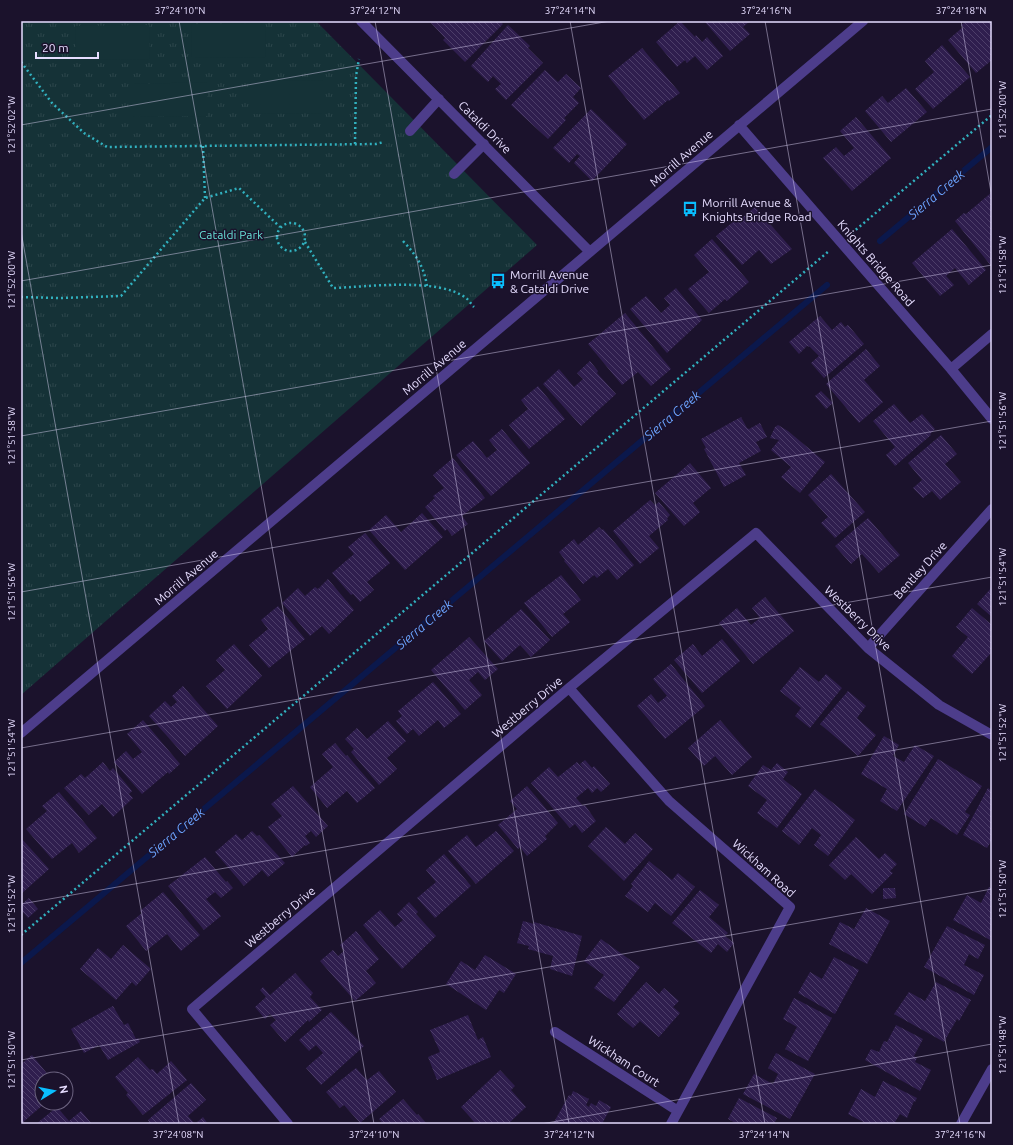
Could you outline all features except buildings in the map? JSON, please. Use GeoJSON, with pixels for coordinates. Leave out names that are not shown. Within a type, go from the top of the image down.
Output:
{"type":"FeatureCollection","features":[{"type":"Feature","properties":{"kind":"street","name":"Cataldi Drive"},"geometry":{"type":"LineString","coordinates":[[361,21],[590,252]]}},
{"type":"Feature","properties":{"kind":"street","name":"Morrill Avenue"},"geometry":{"type":"LineString","coordinates":[[21,733],[863,21]]}},
{"type":"Feature","properties":{"kind":"street"},"geometry":{"type":"LineString","coordinates":[[410,131],[439,99]]}},
{"type":"Feature","properties":{"kind":"street","name":"Knights Bridge Road"},"geometry":{"type":"LineString","coordinates":[[739,125],[951,369],[992,419]]}},
{"type":"Feature","properties":{"kind":"street"},"geometry":{"type":"LineString","coordinates":[[454,174],[484,144]]}},
{"type":"Feature","properties":{"kind":"street"},"geometry":{"type":"LineString","coordinates":[[951,369],[992,334]]}},
{"type":"Feature","properties":{"kind":"street","name":"Bentley Drive"},"geometry":{"type":"LineString","coordinates":[[868,648],[992,509]]}},
{"type":"Feature","properties":{"kind":"street","name":"Westberry Drive"},"geometry":{"type":"LineString","coordinates":[[288,1124],[192,1009],[569,688],[756,533],[868,648],[939,705],[992,735]]}},
{"type":"Feature","properties":{"kind":"street","name":"Wickham Road"},"geometry":{"type":"LineString","coordinates":[[569,688],[669,801],[790,906],[671,1124]]}},
{"type":"Feature","properties":{"kind":"street","name":"Wickham Court"},"geometry":{"type":"LineString","coordinates":[[555,1032],[678,1111]]}},
{"type":"Feature","properties":{"kind":"street"},"geometry":{"type":"LineString","coordinates":[[961,1124],[992,1069]]}},
{"type":"Feature","properties":{"kind":"path"},"geometry":{"type":"LineString","coordinates":[[355,144],[356,76],[359,59]]}},
{"type":"Feature","properties":{"kind":"path"},"geometry":{"type":"LineString","coordinates":[[21,62],[57,108],[84,133],[107,147],[376,144],[384,142]]}},
{"type":"Feature","properties":{"kind":"path"},"geometry":{"type":"LineString","coordinates":[[21,68],[26,68]]}},
{"type":"Feature","properties":{"kind":"path"},"geometry":{"type":"LineString","coordinates":[[21,935],[992,115]]}},
{"type":"Feature","properties":{"kind":"path"},"geometry":{"type":"LineString","coordinates":[[202,146],[205,198]]}},
{"type":"Feature","properties":{"kind":"path"},"geometry":{"type":"LineString","coordinates":[[21,297],[60,298],[121,296],[205,198],[239,188],[280,227]]}},
{"type":"Feature","properties":{"kind":"path"},"geometry":{"type":"LineString","coordinates":[[290,222],[301,225],[306,235],[305,242],[298,249],[287,250],[279,243],[277,238],[280,227],[290,222]]}},
{"type":"Feature","properties":{"kind":"path"},"geometry":{"type":"LineString","coordinates":[[305,242],[333,288],[413,285],[444,288],[466,298],[474,307]]}},
{"type":"Feature","properties":{"kind":"path"},"geometry":{"type":"LineString","coordinates":[[403,242],[416,255],[424,271],[427,286]]}},
{"type":"Feature","properties":{"kind":"green space","name":"Cataldi Park"},"geometry":{"type":"Polygon","coordinates":[[[21,21],[316,21],[537,245],[21,695],[21,21]]]}},
{"type":"Feature","properties":{"kind":"green space"},"geometry":{"type":"Polygon","coordinates":[[[265,23],[266,57],[192,58],[191,24],[265,23]]]}},
{"type":"Feature","properties":{"kind":"green space"},"geometry":{"type":"Polygon","coordinates":[[[149,25],[150,59],[76,60],[75,26],[149,25]]]}},
{"type":"Feature","properties":{"kind":"green space"},"geometry":{"type":"Polygon","coordinates":[[[323,80],[323,113],[249,114],[249,81],[323,80]]]}},
{"type":"Feature","properties":{"kind":"green space"},"geometry":{"type":"Polygon","coordinates":[[[207,82],[207,116],[133,117],[133,84],[207,82]]]}},
{"type":"Feature","properties":{"kind":"waterway","name":"Sierra Creek"},"geometry":{"type":"LineString","coordinates":[[880,241],[992,147]]}},
{"type":"Feature","properties":{"kind":"waterway","name":"Sierra Creek"},"geometry":{"type":"LineString","coordinates":[[21,963],[827,285]]}},
{"type":"Feature","properties":{"kind":"place","name":"Morrill Avenue & Knights Bridge Road"},"geometry":{"type":"Point","coordinates":[690,209]}},
{"type":"Feature","properties":{"kind":"place","name":"Morrill Avenue & Cataldi Drive"},"geometry":{"type":"Point","coordinates":[498,281]}}]}
